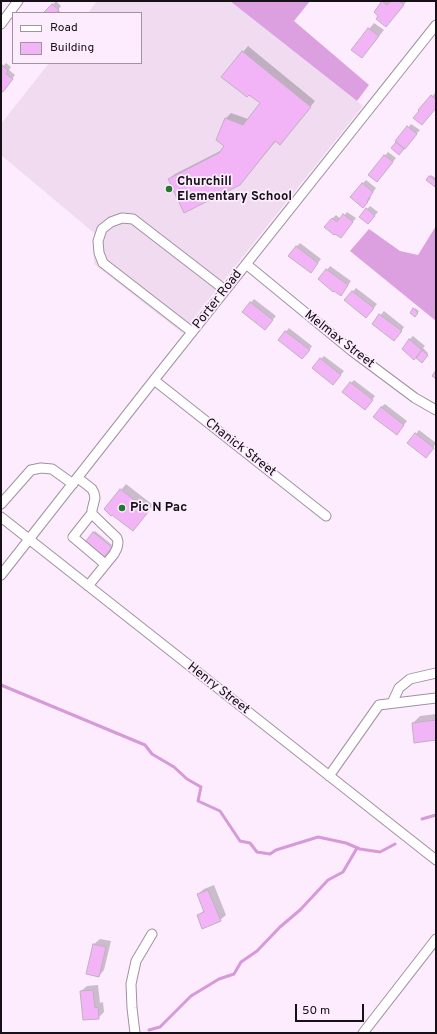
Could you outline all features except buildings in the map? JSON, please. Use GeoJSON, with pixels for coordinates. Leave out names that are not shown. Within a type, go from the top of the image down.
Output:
{"type":"FeatureCollection","features":[{"type":"Feature","properties":{"kind":"street"},"geometry":{"type":"LineString","coordinates":[[1,24],[18,1]]}},
{"type":"Feature","properties":{"kind":"street","name":"Porter Road"},"geometry":{"type":"LineString","coordinates":[[1,575],[436,25]]}},
{"type":"Feature","properties":{"kind":"street"},"geometry":{"type":"LineString","coordinates":[[192,332],[103,263],[99,253],[98,241],[102,229],[111,222],[122,218],[132,219],[225,290]]}},
{"type":"Feature","properties":{"kind":"street","name":"Melmax Street"},"geometry":{"type":"LineString","coordinates":[[246,264],[352,351],[415,398],[436,410]]}},
{"type":"Feature","properties":{"kind":"street","name":"Chanick Street"},"geometry":{"type":"LineString","coordinates":[[154,380],[326,516]]}},
{"type":"Feature","properties":{"kind":"street"},"geometry":{"type":"LineString","coordinates":[[1,504],[31,470],[41,468],[52,469],[92,489],[95,498],[92,512],[73,537],[106,564]]}},
{"type":"Feature","properties":{"kind":"street"},"geometry":{"type":"LineString","coordinates":[[88,586],[114,554],[118,542],[117,538],[92,512]]}},
{"type":"Feature","properties":{"kind":"street","name":"Henry Street"},"geometry":{"type":"LineString","coordinates":[[1,517],[436,860]]}},
{"type":"Feature","properties":{"kind":"street"},"geometry":{"type":"LineString","coordinates":[[392,703],[399,688],[410,679],[436,673]]}},
{"type":"Feature","properties":{"kind":"street"},"geometry":{"type":"LineString","coordinates":[[329,776],[379,705],[436,698]]}},
{"type":"Feature","properties":{"kind":"street"},"geometry":{"type":"LineString","coordinates":[[135,1033],[131,984],[136,961],[152,934]]}},
{"type":"Feature","properties":{"kind":"street"},"geometry":{"type":"LineString","coordinates":[[362,1033],[436,939]]}},
{"type":"Feature","properties":{"kind":"shaded area","name":"Churchill Elementary School"},"geometry":{"type":"Polygon","coordinates":[[[97,1],[230,1],[363,106],[182,333],[94,264],[94,233],[1,155],[1,124],[48,64],[142,64],[142,12],[89,12],[97,1]]]}},
{"type":"Feature","properties":{"kind":"shaded area"},"geometry":{"type":"Polygon","coordinates":[[[230,1],[310,1],[294,21],[369,85],[357,101],[230,1]]]}},
{"type":"Feature","properties":{"kind":"shaded area"},"geometry":{"type":"Polygon","coordinates":[[[436,226],[436,321],[350,251],[369,229],[400,251],[418,255],[436,226]]]}},
{"type":"Feature","properties":{"kind":"waterway"},"geometry":{"type":"LineString","coordinates":[[1,685],[145,745],[152,754],[174,767],[187,779],[201,787],[198,801],[220,811],[240,841],[250,843],[257,852],[270,854],[276,850],[318,837],[346,843],[360,849],[380,852],[395,844]]}},
{"type":"Feature","properties":{"kind":"waterway"},"geometry":{"type":"LineString","coordinates":[[422,819],[436,815]]}},
{"type":"Feature","properties":{"kind":"waterway"},"geometry":{"type":"LineString","coordinates":[[149,1030],[160,1027],[191,996],[219,979],[234,974],[241,962],[257,951],[280,927],[300,910],[328,880],[343,872],[357,848]]}},
{"type":"Feature","properties":{"kind":"place","name":"Churchill Elementary School"},"geometry":{"type":"Point","coordinates":[169,189]}},
{"type":"Feature","properties":{"kind":"place","name":"Pic N Pac"},"geometry":{"type":"Point","coordinates":[122,508]}}]}
